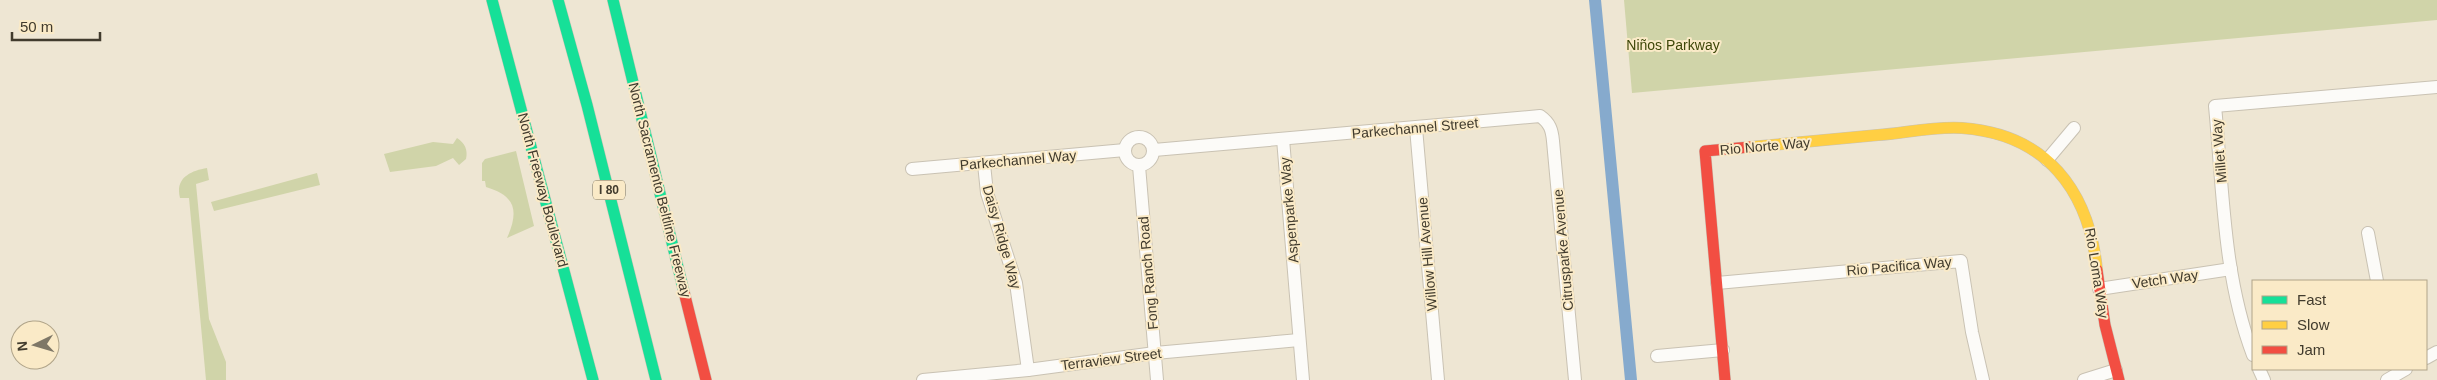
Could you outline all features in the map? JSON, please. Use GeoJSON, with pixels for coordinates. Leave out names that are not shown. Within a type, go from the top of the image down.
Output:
{"type":"FeatureCollection","features":[{"type":"Feature","properties":{"kind":"main road","name":"North Freeway Boulevard"},"geometry":{"type":"LineString","coordinates":[[492,0],[593,380]]}},
{"type":"Feature","properties":{"kind":"main road","name":"I 80"},"geometry":{"type":"LineString","coordinates":[[558,0],[587,105],[656,380]]}},
{"type":"Feature","properties":{"kind":"main road","name":"North Sacramento Beltline Freeway"},"geometry":{"type":"LineString","coordinates":[[613,0],[706,380]]}},
{"type":"Feature","properties":{"kind":"main road","name":"Rio Norte Way"},"geometry":{"type":"LineString","coordinates":[[1725,380],[1705,151],[1960,128],[1979,130],[2016,140],[2047,160]]}},
{"type":"Feature","properties":{"kind":"main road","name":"Rio Loma Way"},"geometry":{"type":"LineString","coordinates":[[2047,160],[2064,177],[2084,208],[2094,244],[2099,289],[2118,375]]}},
{"type":"Feature","properties":{"kind":"street","name":"Millet Way"},"geometry":{"type":"LineString","coordinates":[[2252,351],[2241,318],[2231,269],[2215,106],[2437,87]]}},
{"type":"Feature","properties":{"kind":"street","name":"Parkechannel Street"},"geometry":{"type":"LineString","coordinates":[[1283,139],[1532,116],[1540,116],[1546,120]]}},
{"type":"Feature","properties":{"kind":"street","name":"Citrusparke Avenue"},"geometry":{"type":"LineString","coordinates":[[1546,120],[1552,130],[1575,380]]}},
{"type":"Feature","properties":{"kind":"street","name":"Willow Hill Avenue"},"geometry":{"type":"LineString","coordinates":[[1416,128],[1438,380]]}},
{"type":"Feature","properties":{"kind":"street"},"geometry":{"type":"LineString","coordinates":[[2047,160],[2074,128]]}},
{"type":"Feature","properties":{"kind":"street"},"geometry":{"type":"LineString","coordinates":[[1137,137],[1150,142],[1154,150],[1148,163],[1139,166],[1127,159],[1125,150],[1129,141],[1137,137]]}},
{"type":"Feature","properties":{"kind":"street","name":"Aspenparke Way"},"geometry":{"type":"LineString","coordinates":[[1154,150],[1283,139],[1303,380]]}},
{"type":"Feature","properties":{"kind":"street","name":"Parkechannel Way"},"geometry":{"type":"LineString","coordinates":[[912,169],[1125,150]]}},
{"type":"Feature","properties":{"kind":"street","name":"Daisy Ridge Way"},"geometry":{"type":"LineString","coordinates":[[984,164],[987,193],[1016,283],[1028,370]]}},
{"type":"Feature","properties":{"kind":"street","name":"Fong Ranch Road"},"geometry":{"type":"LineString","coordinates":[[1139,166],[1158,380]]}},
{"type":"Feature","properties":{"kind":"street"},"geometry":{"type":"LineString","coordinates":[[2368,233],[2377,280]]}},
{"type":"Feature","properties":{"kind":"street","name":"Rio Pacifica Way"},"geometry":{"type":"LineString","coordinates":[[1717,283],[1961,261],[1972,332],[1983,380]]}},
{"type":"Feature","properties":{"kind":"street","name":"Vetch Way"},"geometry":{"type":"LineString","coordinates":[[2099,289],[2231,269]]}},
{"type":"Feature","properties":{"kind":"street","name":"Terraview Street"},"geometry":{"type":"LineString","coordinates":[[923,380],[1028,370],[1155,353],[1299,340]]}},
{"type":"Feature","properties":{"kind":"street"},"geometry":{"type":"LineString","coordinates":[[1657,356],[1722,350]]}},
{"type":"Feature","properties":{"kind":"street"},"geometry":{"type":"LineString","coordinates":[[2387,380],[2404,370]]}},
{"type":"Feature","properties":{"kind":"street"},"geometry":{"type":"LineString","coordinates":[[2084,380],[2118,375]]}},
{"type":"Feature","properties":{"kind":"green space","name":"Niños Parkway"},"geometry":{"type":"Polygon","coordinates":[[[1624,0],[2437,0],[2437,20],[1632,93],[1624,0]]]}},
{"type":"Feature","properties":{"kind":"green space"},"geometry":{"type":"Polygon","coordinates":[[[457,138],[464,144],[467,153],[466,159],[459,165],[453,158],[436,166],[390,172],[384,154],[433,142],[453,144],[457,138]]]}},
{"type":"Feature","properties":{"kind":"green space"},"geometry":{"type":"Polygon","coordinates":[[[516,151],[534,226],[507,238],[513,220],[514,212],[512,206],[504,195],[486,187],[485,181],[482,181],[482,163],[485,159],[516,151]]]}},
{"type":"Feature","properties":{"kind":"green space"},"geometry":{"type":"Polygon","coordinates":[[[207,168],[209,180],[196,184],[209,319],[226,362],[226,380],[206,380],[189,198],[180,198],[179,191],[185,177],[194,171],[207,168]]]}},
{"type":"Feature","properties":{"kind":"green space"},"geometry":{"type":"Polygon","coordinates":[[[317,173],[320,185],[214,211],[211,202],[317,173]]]}},
{"type":"Feature","properties":{"kind":"waterway"},"geometry":{"type":"LineString","coordinates":[[1595,0],[1631,380]]}},
{"type":"Feature","properties":{"kind":"traffic: fast"},"geometry":{"type":"LineString","coordinates":[[492,0],[593,380]]}},
{"type":"Feature","properties":{"kind":"traffic: fast"},"geometry":{"type":"LineString","coordinates":[[558,0],[587,105],[656,380]]}},
{"type":"Feature","properties":{"kind":"traffic: fast"},"geometry":{"type":"LineString","coordinates":[[613,0],[684,292]]}},
{"type":"Feature","properties":{"kind":"traffic: slow"},"geometry":{"type":"LineString","coordinates":[[1750,147],[1952,128],[1992,133],[2017,141],[2040,154],[2058,171],[2073,191],[2084,215],[2092,241],[2097,270]]}},
{"type":"Feature","properties":{"kind":"traffic: jam"},"geometry":{"type":"LineString","coordinates":[[1725,380],[1705,151],[1750,147]]}},
{"type":"Feature","properties":{"kind":"traffic: jam"},"geometry":{"type":"LineString","coordinates":[[2097,270],[2105,325],[2119,380]]}},
{"type":"Feature","properties":{"kind":"traffic: jam"},"geometry":{"type":"LineString","coordinates":[[684,292],[706,380]]}}]}
